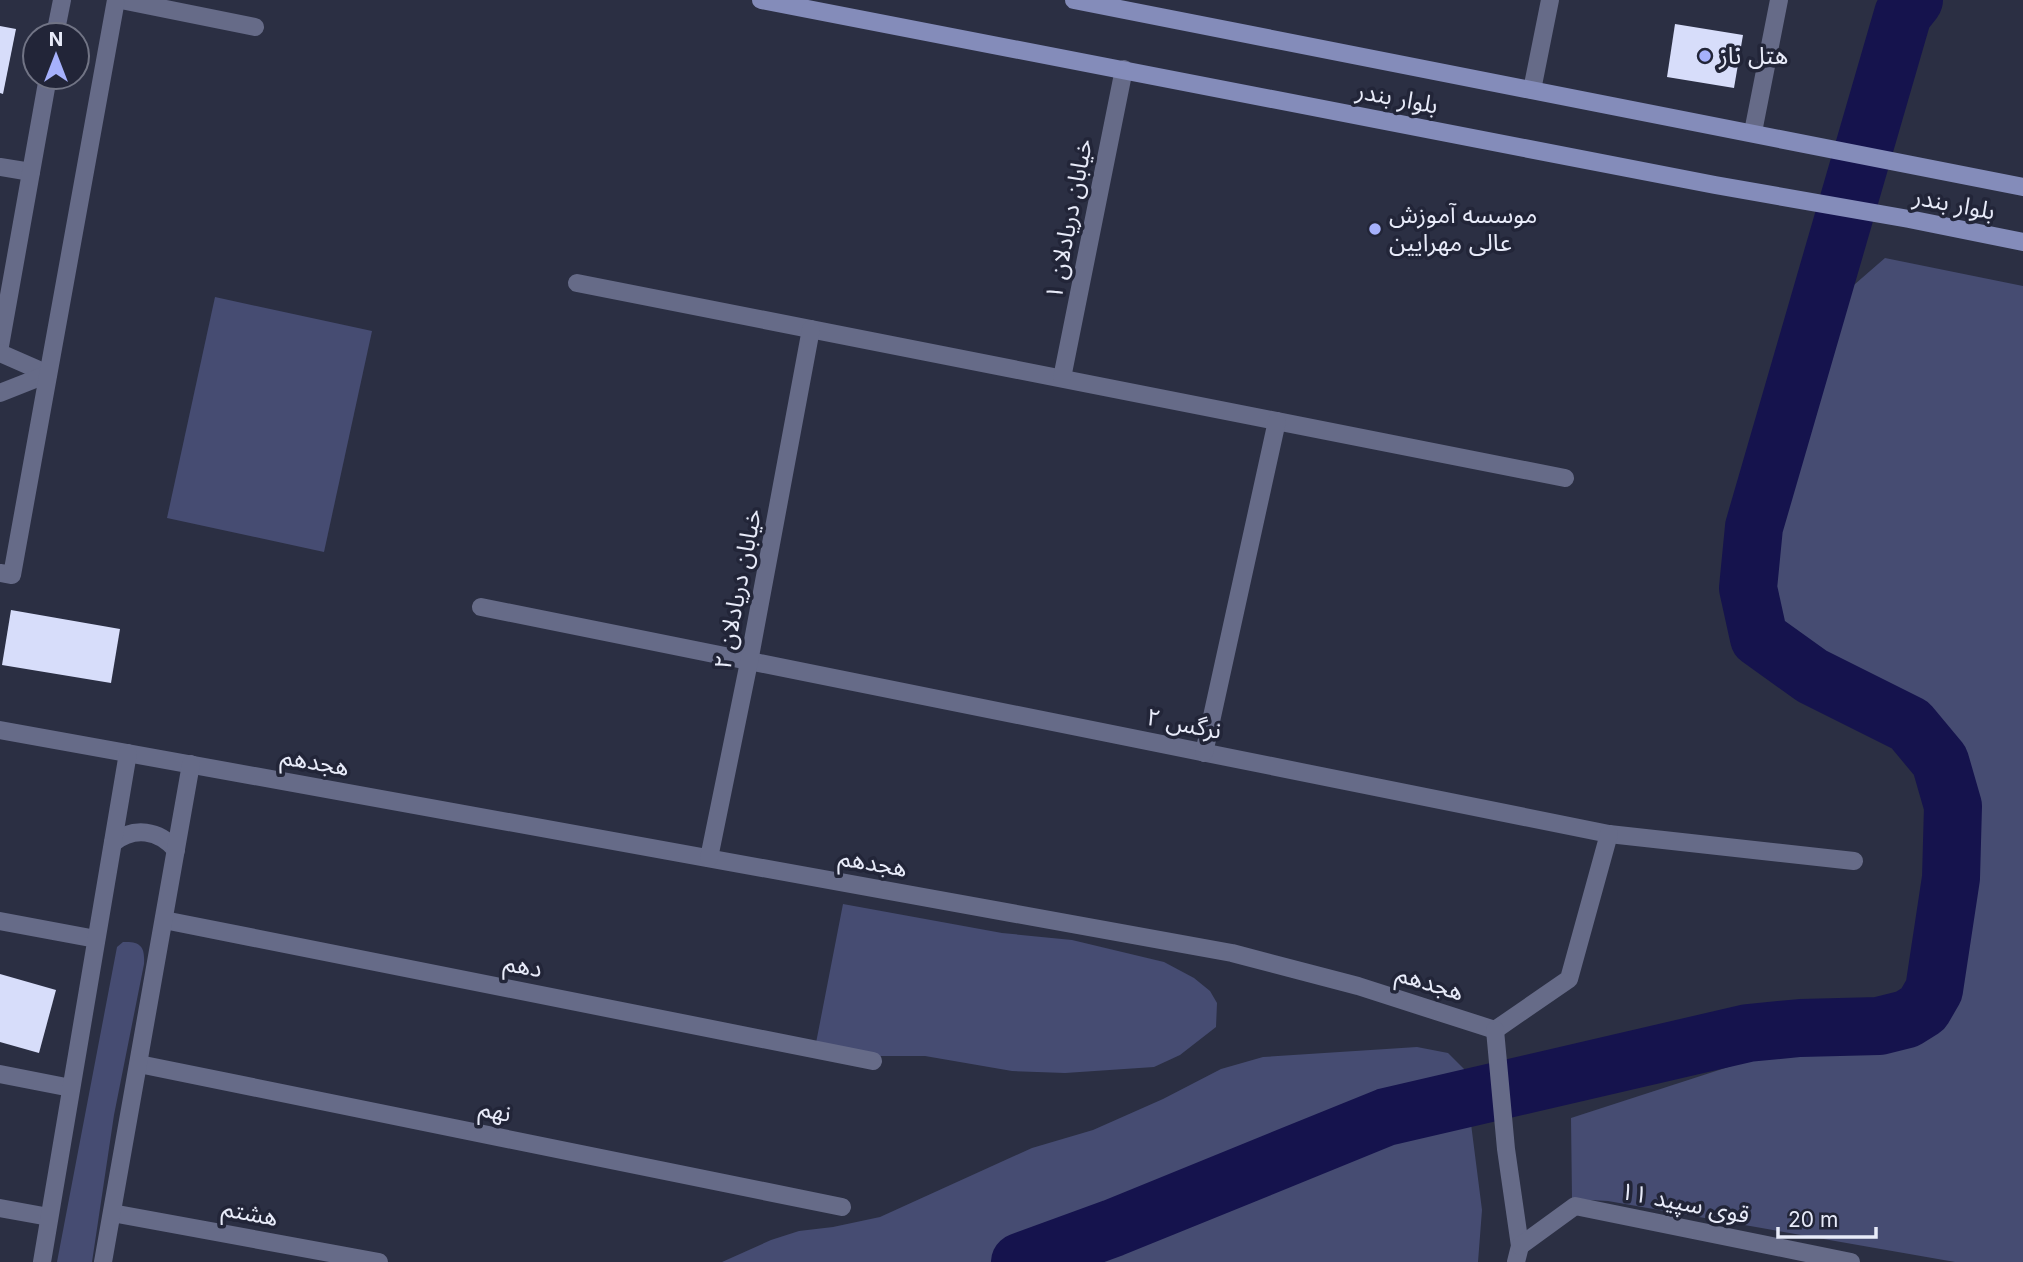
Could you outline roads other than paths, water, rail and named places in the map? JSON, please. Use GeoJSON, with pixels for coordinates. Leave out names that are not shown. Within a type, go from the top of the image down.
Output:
{"type":"FeatureCollection","features":[{"type":"Feature","properties":{"kind":"main road","name":"بلوار بندر"},"geometry":{"type":"LineString","coordinates":[[761,0],[2023,243]]}},
{"type":"Feature","properties":{"kind":"main road","name":"بلوار بندر"},"geometry":{"type":"LineString","coordinates":[[1074,0],[2023,187]]}},
{"type":"Feature","properties":{"kind":"street"},"geometry":{"type":"LineString","coordinates":[[58,21],[62,0]]}},
{"type":"Feature","properties":{"kind":"street"},"geometry":{"type":"LineString","coordinates":[[6,574],[48,374],[118,0],[255,27]]}},
{"type":"Feature","properties":{"kind":"street"},"geometry":{"type":"LineString","coordinates":[[1532,90],[1550,0]]}},
{"type":"Feature","properties":{"kind":"street"},"geometry":{"type":"LineString","coordinates":[[1753,132],[1780,0]]}},
{"type":"Feature","properties":{"kind":"street","name":"خیابان دریادلان ۱"},"geometry":{"type":"LineString","coordinates":[[1062,378],[1124,69]]}},
{"type":"Feature","properties":{"kind":"street"},"geometry":{"type":"LineString","coordinates":[[0,346],[45,91]]}},
{"type":"Feature","properties":{"kind":"street"},"geometry":{"type":"LineString","coordinates":[[0,167],[31,172]]}},
{"type":"Feature","properties":{"kind":"street"},"geometry":{"type":"LineString","coordinates":[[577,283],[1565,478]]}},
{"type":"Feature","properties":{"kind":"street","name":"خیابان دریادلان ۲"},"geometry":{"type":"LineString","coordinates":[[709,858],[750,662],[811,329]]}},
{"type":"Feature","properties":{"kind":"street"},"geometry":{"type":"LineString","coordinates":[[0,353],[48,374]]}},
{"type":"Feature","properties":{"kind":"street"},"geometry":{"type":"LineString","coordinates":[[0,393],[48,374]]}},
{"type":"Feature","properties":{"kind":"street"},"geometry":{"type":"LineString","coordinates":[[1204,753],[1277,421]]}},
{"type":"Feature","properties":{"kind":"street","name":"نرگس ۲"},"geometry":{"type":"LineString","coordinates":[[481,607],[1609,834],[1854,861]]}},
{"type":"Feature","properties":{"kind":"street","name":"هجدهم"},"geometry":{"type":"LineString","coordinates":[[0,730],[1231,953],[1358,986],[1496,1037]]}},
{"type":"Feature","properties":{"kind":"street"},"geometry":{"type":"LineString","coordinates":[[41,1262],[128,753]]}},
{"type":"Feature","properties":{"kind":"street"},"geometry":{"type":"LineString","coordinates":[[103,1262],[191,764]]}},
{"type":"Feature","properties":{"kind":"street"},"geometry":{"type":"LineString","coordinates":[[113,843],[122,836],[148,832],[169,842],[176,850]]}},
{"type":"Feature","properties":{"kind":"street"},"geometry":{"type":"LineString","coordinates":[[1518,1254],[1496,1037],[1569,979],[1609,834]]}},
{"type":"Feature","properties":{"kind":"street","name":"دهم"},"geometry":{"type":"LineString","coordinates":[[164,920],[873,1061]]}},
{"type":"Feature","properties":{"kind":"street"},"geometry":{"type":"LineString","coordinates":[[0,921],[96,939]]}},
{"type":"Feature","properties":{"kind":"street","name":"نهم"},"geometry":{"type":"LineString","coordinates":[[139,1063],[842,1207]]}},
{"type":"Feature","properties":{"kind":"street"},"geometry":{"type":"LineString","coordinates":[[0,1074],[71,1088]]}},
{"type":"Feature","properties":{"kind":"street","name":"قوی سپید ۱۱"},"geometry":{"type":"LineString","coordinates":[[1518,1254],[1576,1206],[1851,1262]]}},
{"type":"Feature","properties":{"kind":"street"},"geometry":{"type":"LineString","coordinates":[[0,1208],[49,1217]]}},
{"type":"Feature","properties":{"kind":"street","name":"هشتم"},"geometry":{"type":"LineString","coordinates":[[112,1213],[379,1262]]}},
{"type":"Feature","properties":{"kind":"waterway"},"geometry":{"type":"LineString","coordinates":[[1020,1262],[1113,1228],[1386,1117],[1748,1033],[1800,1028],[1879,1026],[1907,1019],[1923,1009],[1934,990],[1951,878],[1953,806],[1940,761],[1910,725],[1812,676],[1759,638],[1748,588],[1754,527],[1903,14],[1914,0]]}},
{"type":"Feature","properties":{"kind":"place","name":"هتل ناز"},"geometry":{"type":"Point","coordinates":[1705,56]}},
{"type":"Feature","properties":{"kind":"place","name":"موسسه آموزش عالی مهرایین"},"geometry":{"type":"Point","coordinates":[1375,229]}}]}
